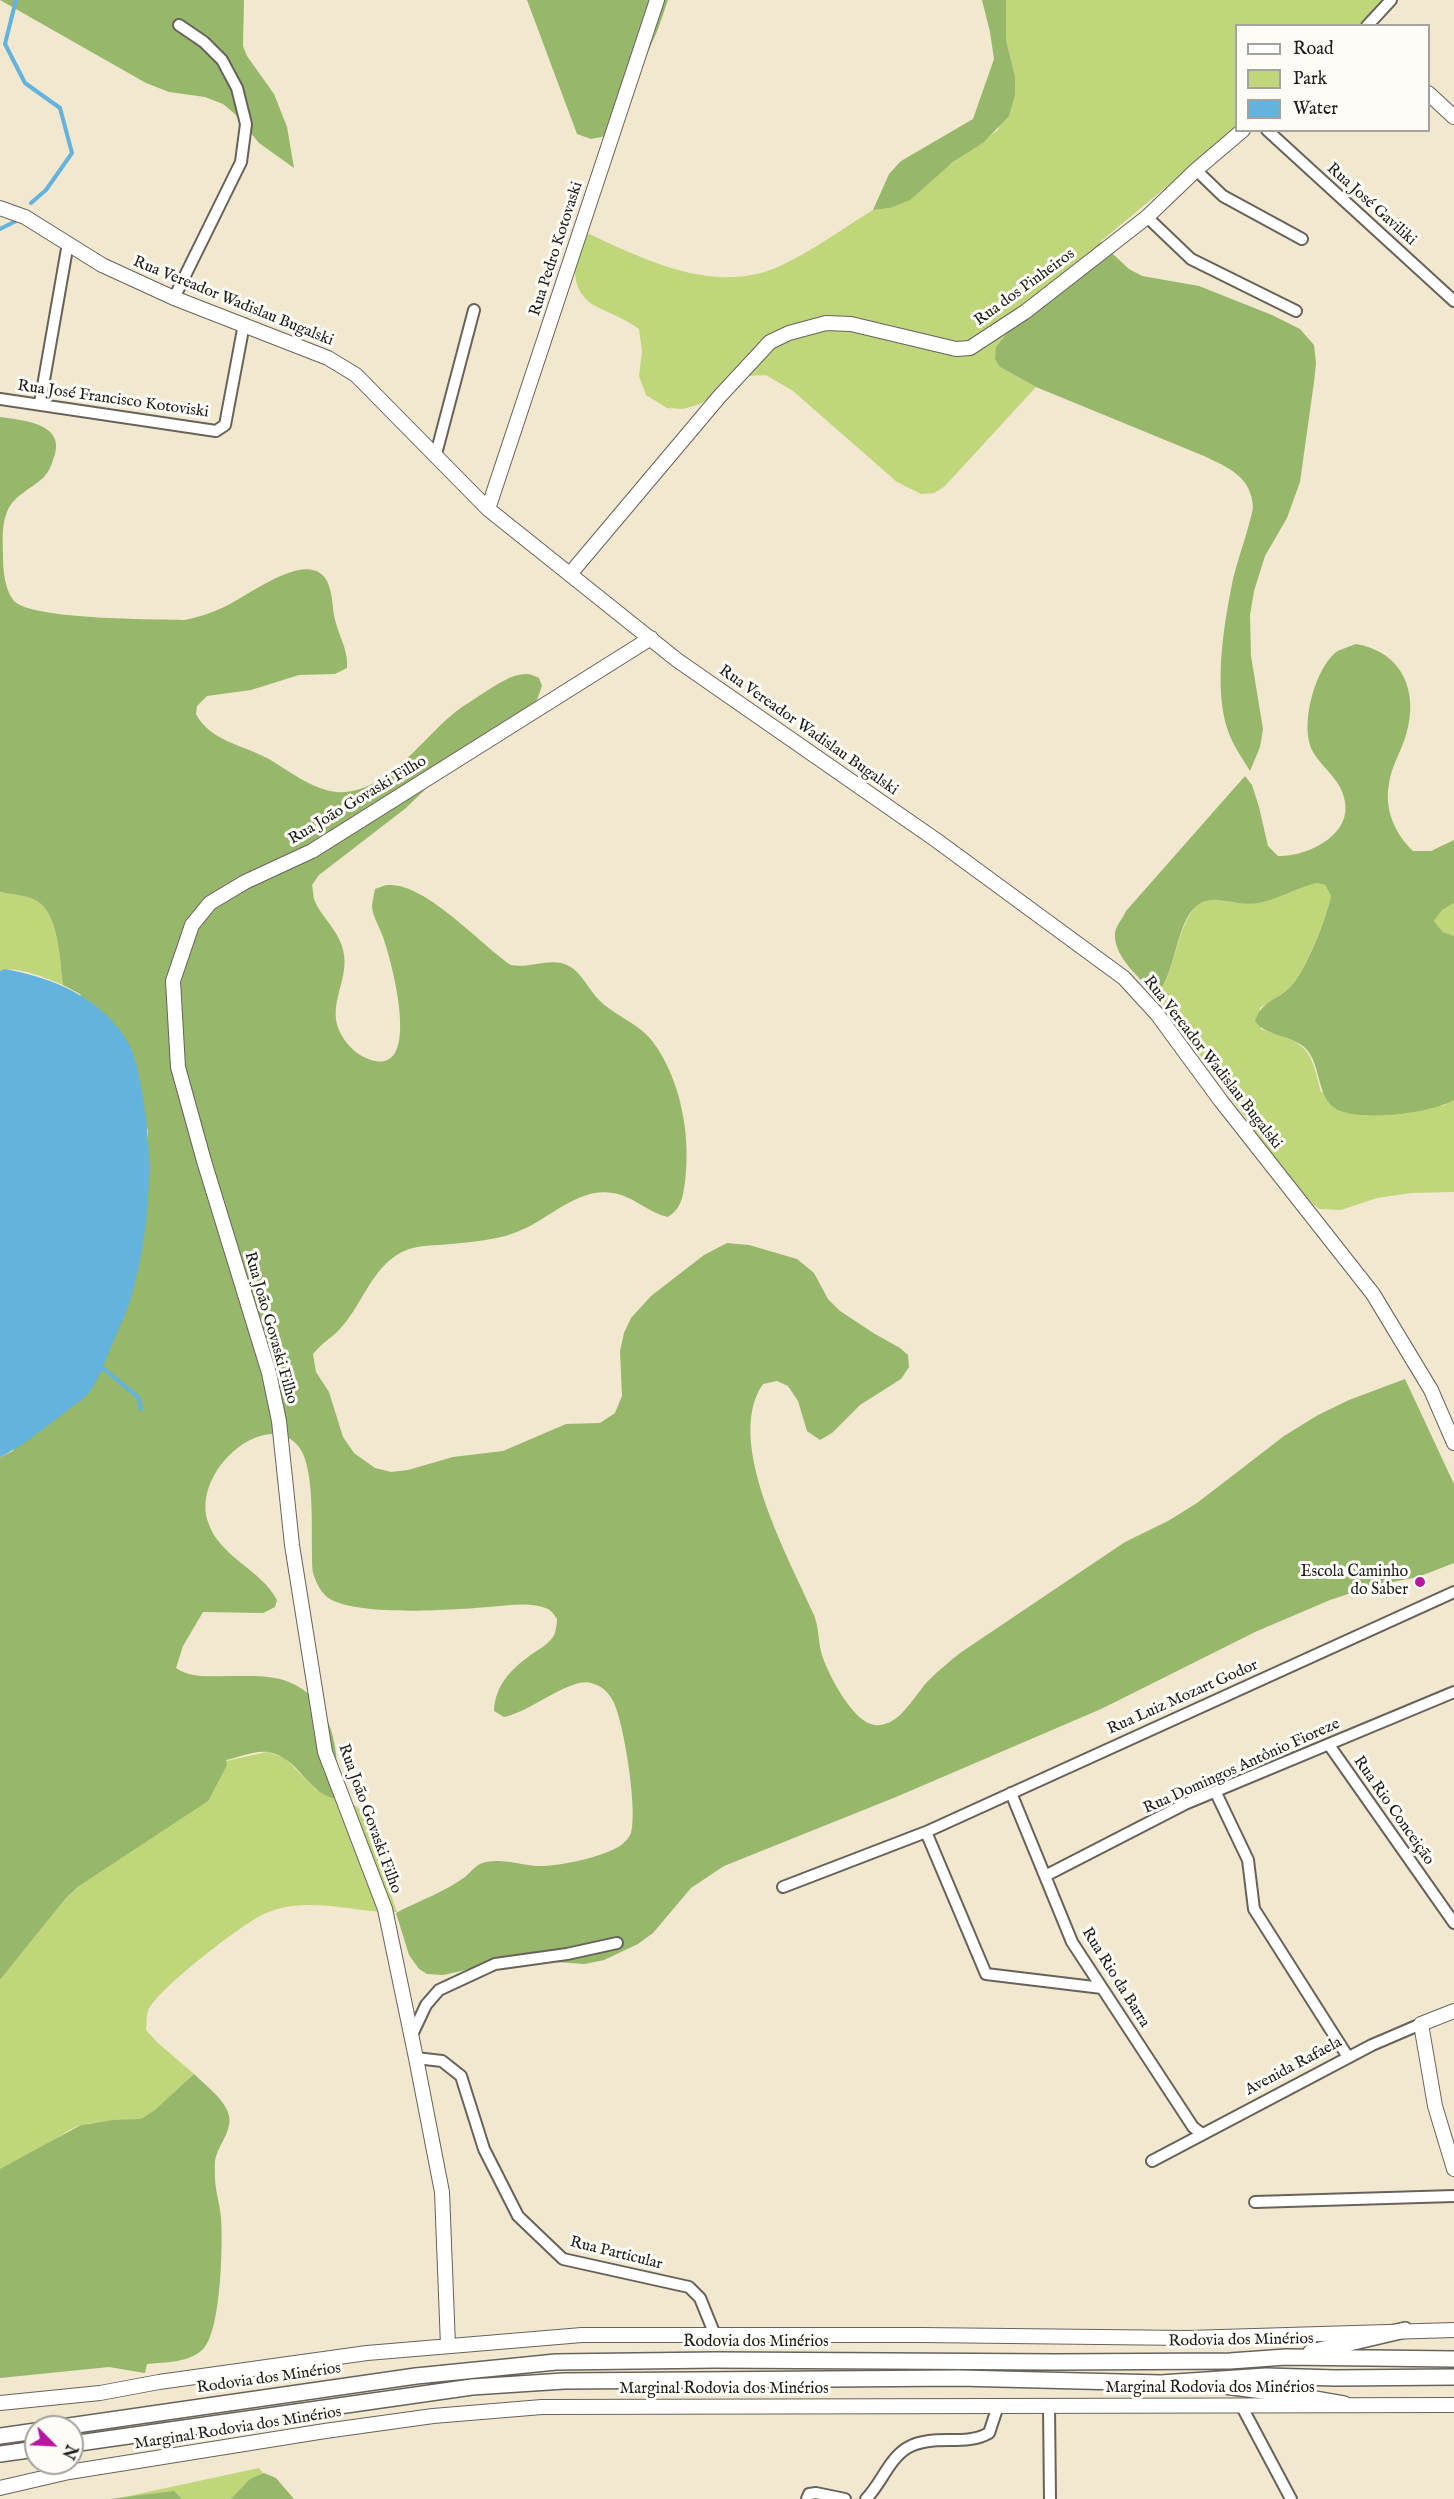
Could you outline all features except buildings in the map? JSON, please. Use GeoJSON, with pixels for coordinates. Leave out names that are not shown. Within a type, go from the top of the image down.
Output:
{"type":"FeatureCollection","features":[{"type":"Feature","properties":{"kind":"main road","name":"Rua Pedro Kotovaski"},"geometry":{"type":"LineString","coordinates":[[488,509],[657,0]]}},
{"type":"Feature","properties":{"kind":"main road"},"geometry":{"type":"LineString","coordinates":[[1430,95],[1454,117]]}},
{"type":"Feature","properties":{"kind":"main road","name":"Rua dos Pinheiros"},"geometry":{"type":"LineString","coordinates":[[570,574],[726,388],[770,342],[789,333],[826,323],[851,324],[956,350],[970,348],[1025,312],[1147,217],[1196,170],[1241,132]]}},
{"type":"Feature","properties":{"kind":"main road","name":"Rua Vereador Wadislau Bugalski"},"geometry":{"type":"LineString","coordinates":[[0,208],[25,217],[102,265],[174,298],[328,358],[356,375],[488,509],[677,660],[936,840],[1124,978],[1156,1014],[1221,1101],[1373,1294],[1431,1390],[1454,1443]]}},
{"type":"Feature","properties":{"kind":"main road","name":"Rua João Govaski Filho"},"geometry":{"type":"LineString","coordinates":[[448,2346],[442,2192],[416,2058],[385,1909],[325,1752],[292,1545],[277,1412],[269,1373],[204,1161],[178,1067],[173,981],[192,925],[210,903],[245,882],[312,851],[651,638]]}},
{"type":"Feature","properties":{"kind":"main road","name":"Avenida Rafaela"},"geometry":{"type":"LineString","coordinates":[[1421,2024],[1454,2010]]}},
{"type":"Feature","properties":{"kind":"main road"},"geometry":{"type":"LineString","coordinates":[[1421,2024],[1435,2106],[1454,2169]]}},
{"type":"Feature","properties":{"kind":"main road"},"geometry":{"type":"LineString","coordinates":[[1290,2357],[1405,2330]]}},
{"type":"Feature","properties":{"kind":"main road"},"geometry":{"type":"LineString","coordinates":[[0,2403],[100,2393],[159,2382],[335,2357],[582,2335],[1188,2338],[1454,2330]]}},
{"type":"Feature","properties":{"kind":"main road","name":"Rodovia dos Minérios"},"geometry":{"type":"LineString","coordinates":[[84,2424],[416,2376],[556,2362],[1230,2361],[1290,2357],[1454,2359]]}},
{"type":"Feature","properties":{"kind":"main road"},"geometry":{"type":"LineString","coordinates":[[1180,2383],[1266,2376],[1454,2377]]}},
{"type":"Feature","properties":{"kind":"main road"},"geometry":{"type":"LineString","coordinates":[[84,2442],[472,2387],[553,2382],[959,2378],[1180,2383],[1286,2394],[1344,2404]]}},
{"type":"Feature","properties":{"kind":"main road","name":"Marginal Rodovia dos Minérios"},"geometry":{"type":"LineString","coordinates":[[0,2488],[69,2472],[325,2431],[433,2416],[542,2408],[1454,2405]]}},
{"type":"Feature","properties":{"kind":"main road"},"geometry":{"type":"LineString","coordinates":[[0,2436],[24,2433]]}},
{"type":"Feature","properties":{"kind":"main road"},"geometry":{"type":"LineString","coordinates":[[0,2454],[24,2451]]}},
{"type":"Feature","properties":{"kind":"street"},"geometry":{"type":"LineString","coordinates":[[1369,24],[1391,0]]}},
{"type":"Feature","properties":{"kind":"street"},"geometry":{"type":"LineString","coordinates":[[174,298],[241,162],[246,124],[237,88],[222,60],[204,42],[179,25]]}},
{"type":"Feature","properties":{"kind":"street","name":"Rua José Gaviliki"},"geometry":{"type":"LineString","coordinates":[[1269,132],[1454,301]]}},
{"type":"Feature","properties":{"kind":"street"},"geometry":{"type":"LineString","coordinates":[[1196,170],[1223,196],[1302,238]]}},
{"type":"Feature","properties":{"kind":"street"},"geometry":{"type":"LineString","coordinates":[[1147,217],[1191,259],[1296,311]]}},
{"type":"Feature","properties":{"kind":"street"},"geometry":{"type":"LineString","coordinates":[[40,403],[68,243]]}},
{"type":"Feature","properties":{"kind":"street"},"geometry":{"type":"LineString","coordinates":[[436,454],[474,310]]}},
{"type":"Feature","properties":{"kind":"street","name":"Rua José Francisco Kotoviski"},"geometry":{"type":"LineString","coordinates":[[0,399],[40,403],[216,431],[225,425],[244,324]]}},
{"type":"Feature","properties":{"kind":"street","name":"Rua Luiz Mozart Godor"},"geometry":{"type":"LineString","coordinates":[[783,1887],[926,1832],[1454,1593]]}},
{"type":"Feature","properties":{"kind":"street","name":"Rua Domingos Antônio Fioreze"},"geometry":{"type":"LineString","coordinates":[[1045,1876],[1185,1804],[1454,1692]]}},
{"type":"Feature","properties":{"kind":"street","name":"Rua Rio Conceição"},"geometry":{"type":"LineString","coordinates":[[1329,1745],[1454,1923]]}},
{"type":"Feature","properties":{"kind":"street","name":"Rua Rio da Barra"},"geometry":{"type":"LineString","coordinates":[[1011,1792],[1072,1942],[1193,2127],[1202,2134]]}},
{"type":"Feature","properties":{"kind":"street"},"geometry":{"type":"LineString","coordinates":[[1216,1793],[1248,1860],[1254,1909],[1348,2057]]}},
{"type":"Feature","properties":{"kind":"street"},"geometry":{"type":"LineString","coordinates":[[926,1832],[986,1974],[1102,1988]]}},
{"type":"Feature","properties":{"kind":"street"},"geometry":{"type":"LineString","coordinates":[[411,2037],[426,2005],[439,1990],[495,1964],[567,1954],[617,1943]]}},
{"type":"Feature","properties":{"kind":"street","name":"Avenida Rafaela"},"geometry":{"type":"LineString","coordinates":[[1152,2161],[1348,2057],[1421,2024]]}},
{"type":"Feature","properties":{"kind":"street","name":"Rua Particular"},"geometry":{"type":"LineString","coordinates":[[416,2058],[442,2061],[461,2076],[484,2150],[518,2216],[563,2259],[689,2287],[700,2298],[716,2335]]}},
{"type":"Feature","properties":{"kind":"street"},"geometry":{"type":"LineString","coordinates":[[1255,2202],[1454,2196]]}},
{"type":"Feature","properties":{"kind":"street"},"geometry":{"type":"LineString","coordinates":[[1048,2405],[1050,2499]]}},
{"type":"Feature","properties":{"kind":"street"},"geometry":{"type":"LineString","coordinates":[[1241,2405],[1292,2499]]}},
{"type":"Feature","properties":{"kind":"street"},"geometry":{"type":"LineString","coordinates":[[866,2499],[886,2470],[907,2448],[930,2442],[978,2440],[989,2433],[998,2406]]}},
{"type":"Feature","properties":{"kind":"street"},"geometry":{"type":"LineString","coordinates":[[807,2499],[809,2494],[816,2493],[845,2499]]}},
{"type":"Feature","properties":{"kind":"green space"},"geometry":{"type":"Polygon","coordinates":[[[0,0],[244,0],[243,46],[247,56],[274,94],[287,127],[294,168],[259,143],[235,114],[223,104],[205,97],[169,92],[146,83],[0,0]]]}},
{"type":"Feature","properties":{"kind":"green space"},"geometry":{"type":"Polygon","coordinates":[[[527,0],[668,0],[658,29],[612,135],[591,139],[577,134],[527,0]]]}},
{"type":"Feature","properties":{"kind":"green space"},"geometry":{"type":"Polygon","coordinates":[[[982,0],[1006,0],[1006,40],[1015,76],[1015,95],[1009,116],[984,142],[953,162],[910,200],[890,208],[873,210],[889,174],[901,161],[973,119],[994,59],[982,0]]]}},
{"type":"Feature","properties":{"kind":"green space"},"geometry":{"type":"Polygon","coordinates":[[[1006,0],[1389,0],[1362,24],[1235,24],[1235,130],[1100,242],[1013,326],[1000,367],[1036,387],[944,487],[934,493],[921,494],[897,482],[793,391],[766,375],[747,376],[700,404],[683,409],[667,408],[646,395],[639,376],[642,351],[639,329],[587,300],[577,283],[575,262],[580,230],[676,270],[702,275],[727,277],[752,275],[778,267],[873,210],[890,208],[998,130],[1015,76],[1006,40],[1006,0]]]}},
{"type":"Feature","properties":{"kind":"green space"},"geometry":{"type":"Polygon","coordinates":[[[1100,242],[1129,269],[1142,276],[1199,286],[1272,315],[1300,329],[1314,345],[1316,363],[1300,482],[1287,518],[1265,556],[1254,591],[1250,615],[1251,656],[1263,729],[1260,747],[1250,771],[1228,731],[1221,695],[1224,635],[1233,579],[1253,508],[1252,497],[1244,481],[1222,465],[1204,456],[1036,387],[1000,367],[995,359],[996,347],[1013,326],[1100,242]]]}},
{"type":"Feature","properties":{"kind":"green space"},"geometry":{"type":"Polygon","coordinates":[[[0,417],[39,425],[47,429],[56,444],[55,454],[47,473],[13,501],[4,523],[3,562],[7,586],[14,601],[25,607],[68,615],[185,620],[224,607],[285,574],[310,569],[324,577],[331,592],[347,668],[335,674],[299,675],[251,690],[207,696],[197,706],[196,714],[209,730],[218,736],[267,758],[309,783],[336,792],[354,791],[370,785],[401,764],[454,713],[499,683],[521,674],[528,674],[539,678],[542,686],[537,700],[525,715],[441,774],[406,808],[319,875],[312,885],[317,906],[339,939],[344,955],[343,975],[336,1005],[337,1024],[350,1047],[366,1058],[385,1061],[395,1053],[400,1029],[398,996],[387,949],[372,907],[375,889],[385,885],[403,887],[419,893],[452,916],[511,965],[555,962],[569,966],[578,973],[605,1006],[648,1036],[671,1073],[685,1128],[686,1164],[682,1198],[679,1206],[668,1217],[613,1193],[586,1195],[514,1233],[483,1240],[414,1248],[391,1259],[375,1277],[339,1330],[313,1354],[316,1372],[329,1392],[343,1437],[354,1453],[375,1468],[391,1472],[408,1470],[453,1457],[503,1451],[566,1424],[600,1423],[615,1413],[622,1396],[620,1351],[624,1333],[631,1318],[651,1296],[704,1255],[727,1243],[749,1245],[797,1259],[814,1273],[828,1299],[840,1311],[908,1355],[909,1367],[901,1379],[860,1405],[832,1433],[820,1440],[807,1431],[798,1401],[788,1386],[777,1381],[763,1384],[753,1408],[751,1436],[755,1467],[764,1500],[814,1615],[822,1655],[830,1674],[850,1707],[867,1722],[884,1725],[892,1721],[906,1709],[940,1669],[960,1653],[1125,1542],[1168,1521],[1197,1503],[1284,1436],[1318,1415],[1349,1400],[1405,1379],[1454,1484],[1454,1563],[1418,1577],[1372,1586],[1330,1600],[1255,1632],[1101,1709],[896,1797],[724,1866],[691,1888],[653,1933],[638,1944],[604,1960],[585,1964],[506,1961],[443,1975],[427,1974],[419,1969],[409,1955],[396,1913],[449,1887],[483,1863],[500,1861],[549,1866],[603,1854],[620,1846],[628,1838],[633,1822],[633,1806],[626,1748],[618,1714],[612,1699],[605,1690],[591,1683],[572,1685],[504,1717],[494,1711],[498,1692],[507,1677],[519,1664],[554,1636],[557,1619],[548,1609],[511,1605],[452,1610],[381,1610],[340,1603],[327,1597],[318,1586],[313,1573],[311,1489],[305,1458],[299,1447],[285,1436],[269,1434],[252,1439],[236,1450],[221,1465],[211,1483],[206,1502],[208,1522],[213,1534],[230,1554],[270,1589],[277,1600],[275,1607],[263,1613],[203,1612],[183,1646],[176,1668],[188,1674],[202,1676],[255,1676],[280,1679],[298,1686],[312,1697],[323,1711],[335,1743],[337,1799],[326,1796],[310,1784],[288,1761],[268,1752],[247,1754],[226,1760],[227,1765],[208,1801],[79,1886],[66,1898],[0,1980],[0,1457],[13,1451],[148,1194],[148,1130],[80,994],[63,985],[58,942],[47,911],[37,901],[0,892],[0,417]]]}},
{"type":"Feature","properties":{"kind":"green space"},"geometry":{"type":"Polygon","coordinates":[[[1356,644],[1372,648],[1396,665],[1404,676],[1408,689],[1410,719],[1390,778],[1388,793],[1390,812],[1396,829],[1413,851],[1431,851],[1454,840],[1454,903],[1442,910],[1434,921],[1443,932],[1454,936],[1454,1100],[1428,1109],[1391,1115],[1353,1114],[1339,1110],[1330,1104],[1322,1090],[1312,1059],[1303,1046],[1265,1030],[1255,1021],[1262,1008],[1286,991],[1303,968],[1329,905],[1331,896],[1325,885],[1316,883],[1259,903],[1209,900],[1200,903],[1192,910],[1185,922],[1167,978],[1157,996],[1123,959],[1118,951],[1115,933],[1126,911],[1245,776],[1252,785],[1268,846],[1278,856],[1301,853],[1324,842],[1334,834],[1345,814],[1345,802],[1340,787],[1313,752],[1309,742],[1308,715],[1315,686],[1327,661],[1335,653],[1356,644]]]}},
{"type":"Feature","properties":{"kind":"green space"},"geometry":{"type":"Polygon","coordinates":[[[1316,883],[1325,885],[1331,896],[1320,930],[1297,979],[1284,992],[1260,1008],[1261,1029],[1304,1048],[1313,1064],[1321,1092],[1443,1106],[1454,1100],[1454,1192],[1411,1193],[1377,1198],[1341,1210],[1319,1209],[1299,1191],[1157,996],[1167,979],[1181,933],[1198,904],[1217,898],[1249,903],[1263,902],[1316,883]]]}},
{"type":"Feature","properties":{"kind":"green space"},"geometry":{"type":"Polygon","coordinates":[[[0,892],[37,901],[47,911],[58,942],[63,985],[23,971],[0,971],[0,892]]]}},
{"type":"Feature","properties":{"kind":"green space"},"geometry":{"type":"Polygon","coordinates":[[[1454,903],[1454,936],[1443,932],[1434,921],[1442,910],[1454,903]]]}},
{"type":"Feature","properties":{"kind":"green space"},"geometry":{"type":"Polygon","coordinates":[[[267,1752],[285,1758],[316,1790],[350,1802],[361,1810],[397,1912],[300,1905],[283,1907],[264,1914],[238,1930],[182,1974],[154,2001],[147,2013],[146,2030],[194,2074],[162,2105],[141,2119],[126,2122],[88,2123],[72,2129],[39,2152],[0,2188],[0,1980],[66,1898],[217,1763],[267,1752]]]}},
{"type":"Feature","properties":{"kind":"green space"},"geometry":{"type":"Polygon","coordinates":[[[194,2074],[224,2104],[230,2121],[215,2161],[215,2184],[221,2218],[220,2286],[214,2323],[210,2338],[204,2348],[185,2359],[147,2364],[145,2373],[109,2367],[0,2378],[0,2169],[81,2125],[141,2119],[155,2110],[194,2074]]]}},
{"type":"Feature","properties":{"kind":"green space"},"geometry":{"type":"Polygon","coordinates":[[[259,2468],[282,2499],[115,2499],[259,2468]]]}},
{"type":"Feature","properties":{"kind":"green space"},"geometry":{"type":"Polygon","coordinates":[[[264,2473],[276,2478],[294,2499],[231,2499],[250,2479],[264,2473]]]}},
{"type":"Feature","properties":{"kind":"green space"},"geometry":{"type":"Polygon","coordinates":[[[174,2491],[182,2499],[110,2499],[174,2491]]]}},
{"type":"Feature","properties":{"kind":"water"},"geometry":{"type":"Polygon","coordinates":[[[5,969],[56,983],[72,990],[100,1010],[124,1036],[133,1054],[140,1081],[149,1166],[146,1220],[137,1273],[127,1310],[102,1370],[88,1394],[26,1441],[0,1457],[0,971],[5,969]]]}},
{"type":"Feature","properties":{"kind":"waterway"},"geometry":{"type":"LineString","coordinates":[[16,0],[5,44],[25,83],[60,108],[72,153],[46,190],[31,203]]}},
{"type":"Feature","properties":{"kind":"waterway"},"geometry":{"type":"LineString","coordinates":[[0,229],[18,220]]}},
{"type":"Feature","properties":{"kind":"waterway"},"geometry":{"type":"LineString","coordinates":[[100,1366],[138,1397],[141,1409]]}},
{"type":"Feature","properties":{"kind":"place","name":"Escola Caminho do Saber"},"geometry":{"type":"Point","coordinates":[1420,1582]}}]}
